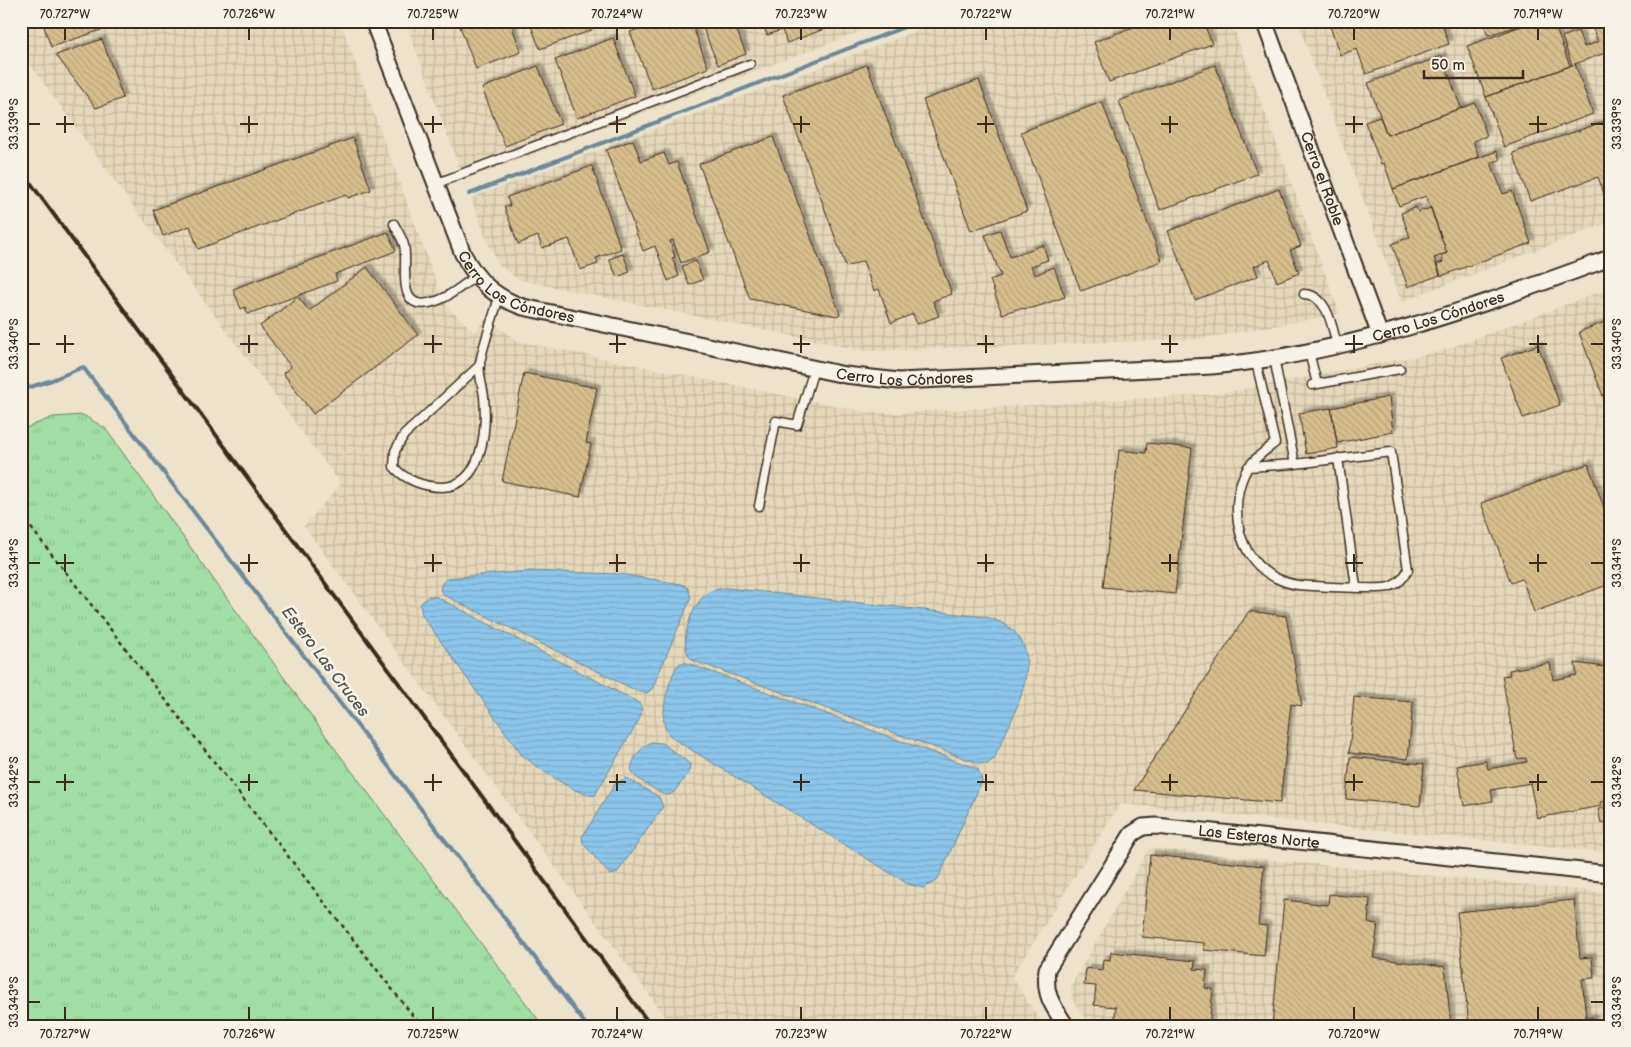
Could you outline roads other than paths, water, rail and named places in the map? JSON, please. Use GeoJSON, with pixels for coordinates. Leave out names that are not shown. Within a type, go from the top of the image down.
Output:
{"type":"FeatureCollection","features":[{"type":"Feature","properties":{"kind":"street","name":"Cerro Los Cóndores"},"geometry":{"type":"LineString","coordinates":[[373,21],[463,254],[476,276],[500,297],[522,307],[814,369],[869,379],[899,381],[1202,367],[1256,362],[1309,352],[1380,335],[1478,306],[1610,258]]}},
{"type":"Feature","properties":{"kind":"street","name":"Cerro el Roble"},"geometry":{"type":"LineString","coordinates":[[1264,21],[1380,335]]}},
{"type":"Feature","properties":{"kind":"street","name":"Las Esteras Norte"},"geometry":{"type":"LineString","coordinates":[[1066,1026],[1050,1001],[1046,984],[1047,969],[1132,834],[1143,828],[1156,826],[1610,874]]}},
{"type":"Feature","properties":{"kind":"lane"},"geometry":{"type":"LineString","coordinates":[[435,184],[750,64]]}},
{"type":"Feature","properties":{"kind":"lane"},"geometry":{"type":"LineString","coordinates":[[394,224],[404,244],[405,290],[409,297],[418,302],[436,302],[476,276]]}},
{"type":"Feature","properties":{"kind":"lane"},"geometry":{"type":"LineString","coordinates":[[1304,294],[1312,294],[1320,300],[1328,314],[1337,345]]}},
{"type":"Feature","properties":{"kind":"lane"},"geometry":{"type":"LineString","coordinates":[[480,365],[398,442],[394,467],[401,475],[416,482],[440,487],[452,486],[465,479],[477,462],[482,438],[484,399],[480,365],[500,297]]}},
{"type":"Feature","properties":{"kind":"lane"},"geometry":{"type":"LineString","coordinates":[[1309,352],[1315,385],[1400,369]]}},
{"type":"Feature","properties":{"kind":"lane"},"geometry":{"type":"LineString","coordinates":[[1274,358],[1295,464]]}},
{"type":"Feature","properties":{"kind":"lane"},"geometry":{"type":"LineString","coordinates":[[1248,467],[1295,464],[1391,452],[1408,570],[1403,580],[1388,588],[1296,585],[1275,578],[1254,562],[1238,526],[1239,486],[1248,467],[1275,443],[1256,362]]}},
{"type":"Feature","properties":{"kind":"lane"},"geometry":{"type":"LineString","coordinates":[[760,506],[776,422],[797,425],[814,369]]}},
{"type":"Feature","properties":{"kind":"lane"},"geometry":{"type":"LineString","coordinates":[[1338,458],[1356,587]]}},
{"type":"Feature","properties":{"kind":"water"},"geometry":{"type":"Polygon","coordinates":[[[529,571],[620,574],[681,584],[688,588],[691,598],[652,689],[647,693],[639,692],[444,595],[440,590],[442,583],[448,578],[529,571]]]}},
{"type":"Feature","properties":{"kind":"water"},"geometry":{"type":"Polygon","coordinates":[[[728,588],[986,617],[1009,627],[1022,641],[1026,659],[1025,679],[1020,700],[994,759],[987,764],[978,763],[692,660],[686,645],[686,636],[695,608],[708,593],[716,589],[728,588]]]}},
{"type":"Feature","properties":{"kind":"water"},"geometry":{"type":"Polygon","coordinates":[[[429,596],[437,597],[639,703],[642,709],[640,718],[595,795],[579,792],[568,786],[521,754],[422,615],[420,604],[429,596]]]}},
{"type":"Feature","properties":{"kind":"water"},"geometry":{"type":"Polygon","coordinates":[[[680,663],[687,663],[978,769],[982,781],[937,881],[923,888],[908,884],[674,739],[665,728],[663,717],[670,682],[680,663]]]}},
{"type":"Feature","properties":{"kind":"water"},"geometry":{"type":"Polygon","coordinates":[[[651,742],[662,743],[690,764],[689,773],[671,794],[666,795],[659,792],[633,774],[632,765],[636,756],[651,742]]]}},
{"type":"Feature","properties":{"kind":"water"},"geometry":{"type":"Polygon","coordinates":[[[626,778],[659,797],[663,807],[617,873],[610,875],[583,843],[582,837],[615,784],[626,778]]]}},
{"type":"Feature","properties":{"kind":"waterway"},"geometry":{"type":"LineString","coordinates":[[469,194],[920,21]]}},
{"type":"Feature","properties":{"kind":"waterway","name":"Estero Las Cruces"},"geometry":{"type":"LineString","coordinates":[[21,390],[83,367],[587,1026]]}},
{"type":"Feature","properties":{"kind":"railway"},"geometry":{"type":"LineString","coordinates":[[21,170],[651,1026]]}}]}
